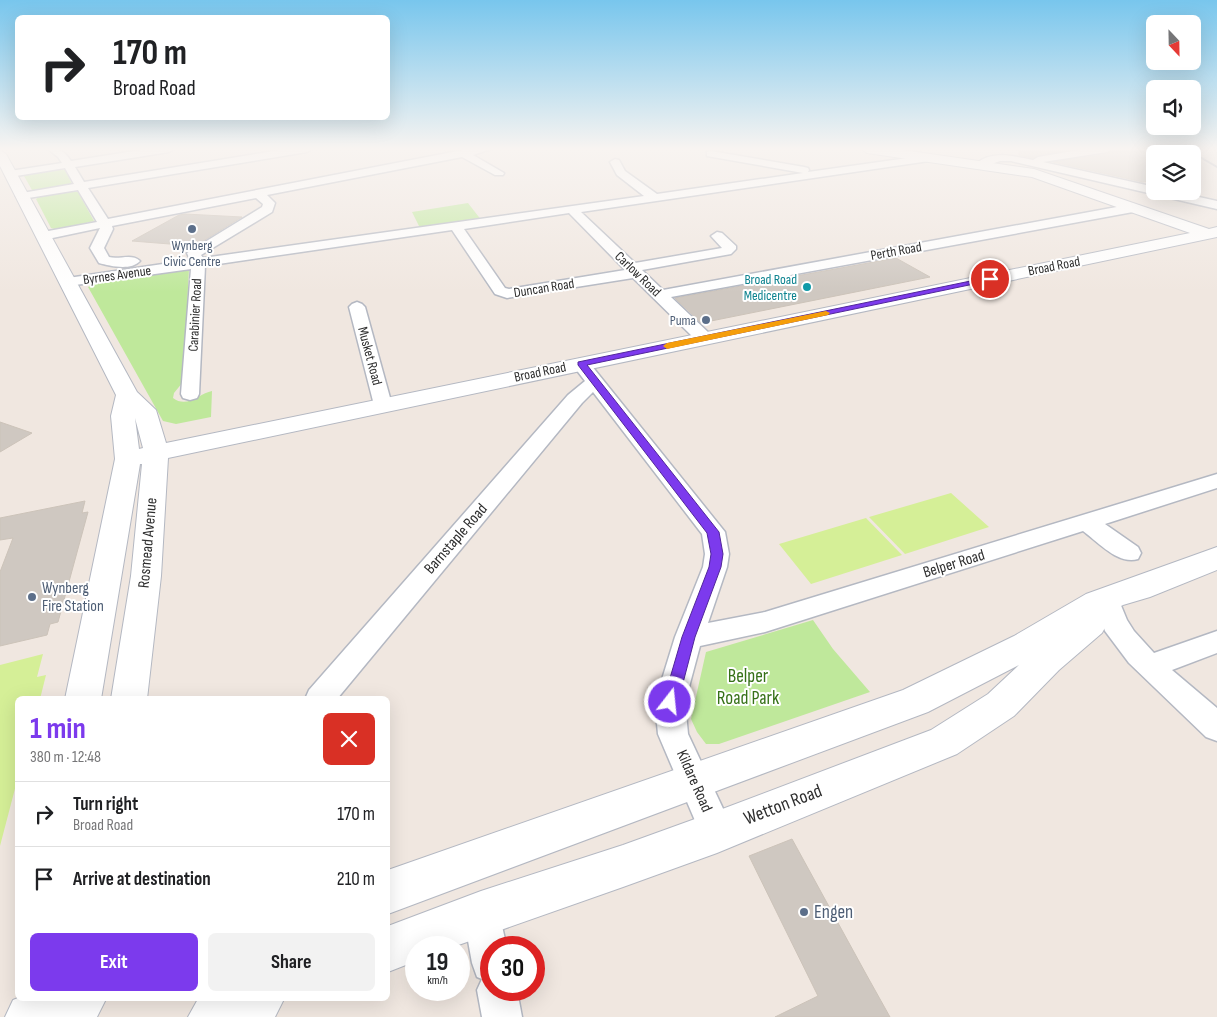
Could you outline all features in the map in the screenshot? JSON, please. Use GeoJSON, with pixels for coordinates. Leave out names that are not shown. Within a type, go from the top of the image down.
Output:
{"type":"FeatureCollection","features":[{"type":"Feature","properties":{"kind":"main road","name":"Rosmead Avenue"},"geometry":{"type":"LineString","coordinates":[[22,196],[117,373],[127,395],[123,416],[142,456],[146,576],[129,696]]}},
{"type":"Feature","properties":{"kind":"main road"},"geometry":{"type":"LineString","coordinates":[[1101,196],[1214,234]]}},
{"type":"Feature","properties":{"kind":"main road","name":"Broad Road"},"geometry":{"type":"LineString","coordinates":[[142,456],[383,405],[588,373],[704,338],[1214,234]]}},
{"type":"Feature","properties":{"kind":"main road","name":"Rosmead Avenue"},"geometry":{"type":"LineString","coordinates":[[84,696],[142,456]]}},
{"type":"Feature","properties":{"kind":"main road","name":"Wetton Road"},"geometry":{"type":"LineString","coordinates":[[390,891],[915,701],[1026,646],[1097,603],[1139,589],[1217,558]]}},
{"type":"Feature","properties":{"kind":"main road","name":"Wetton Road"},"geometry":{"type":"LineString","coordinates":[[390,948],[481,913],[623,866],[717,832],[944,742],[1001,705],[1096,620],[1125,602],[1139,589]]}},
{"type":"Feature","properties":{"kind":"main road"},"geometry":{"type":"LineString","coordinates":[[26,1017],[29,1001]]}},
{"type":"Feature","properties":{"kind":"main road"},"geometry":{"type":"LineString","coordinates":[[30,1017],[77,1001]]}},
{"type":"Feature","properties":{"kind":"main road"},"geometry":{"type":"LineString","coordinates":[[81,1017],[83,1001]]}},
{"type":"Feature","properties":{"kind":"main road"},"geometry":{"type":"LineString","coordinates":[[213,1017],[255,1001]]}},
{"type":"Feature","properties":{"kind":"street"},"geometry":{"type":"LineString","coordinates":[[86,196],[107,228],[97,248],[107,262],[124,263],[196,258],[206,248],[268,209],[269,203],[262,196]]}},
{"type":"Feature","properties":{"kind":"street"},"geometry":{"type":"LineString","coordinates":[[44,236],[247,196]]}},
{"type":"Feature","properties":{"kind":"street","name":"Byrnes Avenue"},"geometry":{"type":"LineString","coordinates":[[68,282],[196,258],[285,251],[307,257],[325,258],[363,251],[377,243],[382,237],[666,196]]}},
{"type":"Feature","properties":{"kind":"street"},"geometry":{"type":"LineString","coordinates":[[1175,196],[1217,205]]}},
{"type":"Feature","properties":{"kind":"street","name":"Perth Road"},"geometry":{"type":"LineString","coordinates":[[658,295],[1133,208]]}},
{"type":"Feature","properties":{"kind":"street","name":"Carlow Road"},"geometry":{"type":"LineString","coordinates":[[572,210],[704,338]]}},
{"type":"Feature","properties":{"kind":"street","name":"Duncan Road"},"geometry":{"type":"LineString","coordinates":[[456,226],[500,291],[507,294],[719,253],[729,249],[718,236]]}},
{"type":"Feature","properties":{"kind":"street","name":"Carabinier Road"},"geometry":{"type":"LineString","coordinates":[[190,394],[196,258]]}},
{"type":"Feature","properties":{"kind":"street","name":"Musket Road"},"geometry":{"type":"LineString","coordinates":[[357,307],[383,405]]}},
{"type":"Feature","properties":{"kind":"street","name":"Kildare Road"},"geometry":{"type":"LineString","coordinates":[[588,373],[713,532],[717,554],[715,567],[688,637],[670,702],[670,715],[673,734],[717,832]]}},
{"type":"Feature","properties":{"kind":"street","name":"Barnstaple Road"},"geometry":{"type":"LineString","coordinates":[[322,696],[575,399],[588,373]]}},
{"type":"Feature","properties":{"kind":"street","name":"Belper Road"},"geometry":{"type":"LineString","coordinates":[[688,637],[765,622],[1217,481]]}},
{"type":"Feature","properties":{"kind":"street"},"geometry":{"type":"LineString","coordinates":[[1086,522],[1129,553]]}},
{"type":"Feature","properties":{"kind":"street"},"geometry":{"type":"LineString","coordinates":[[1096,620],[1102,636],[1119,645],[1149,666],[1217,727]]}},
{"type":"Feature","properties":{"kind":"street"},"geometry":{"type":"LineString","coordinates":[[1149,666],[1217,642]]}},
{"type":"Feature","properties":{"kind":"street"},"geometry":{"type":"LineString","coordinates":[[481,913],[486,936]]}},
{"type":"Feature","properties":{"kind":"street"},"geometry":{"type":"LineString","coordinates":[[499,1001],[502,1017]]}},
{"type":"Feature","properties":{"kind":"green space"},"geometry":{"type":"Polygon","coordinates":[[[39,196],[80,196],[94,221],[58,230],[51,228],[36,199],[39,196]]]}},
{"type":"Feature","properties":{"kind":"green space"},"geometry":{"type":"Polygon","coordinates":[[[468,203],[482,221],[421,230],[412,212],[468,203]]]}},
{"type":"Feature","properties":{"kind":"green space"},"geometry":{"type":"Polygon","coordinates":[[[189,269],[183,382],[174,393],[173,398],[183,402],[212,391],[211,417],[176,424],[163,421],[88,287],[99,281],[189,269]]]}},
{"type":"Feature","properties":{"kind":"green space"},"geometry":{"type":"Polygon","coordinates":[[[951,493],[989,527],[905,554],[869,517],[951,493]]]}},
{"type":"Feature","properties":{"kind":"green space"},"geometry":{"type":"Polygon","coordinates":[[[866,518],[902,555],[811,584],[779,544],[866,518]]]}},
{"type":"Feature","properties":{"kind":"green space","name":"Belper Road Park"},"geometry":{"type":"Polygon","coordinates":[[[813,620],[833,649],[870,692],[719,744],[706,744],[697,732],[691,719],[706,652],[813,620]]]}},
{"type":"Feature","properties":{"kind":"green space"},"geometry":{"type":"Polygon","coordinates":[[[43,654],[37,677],[46,675],[41,696],[15,696],[15,789],[0,846],[0,665],[43,654]]]}},
{"type":"Feature","properties":{"kind":"building","name":"Wynberg Civic Centre"},"geometry":{"type":"Polygon","coordinates":[[[179,215],[242,217],[195,246],[132,241],[179,215]]]}},
{"type":"Feature","properties":{"kind":"building","name":"Broad Road Medicentre"},"geometry":{"type":"Polygon","coordinates":[[[896,258],[930,277],[701,323],[675,298],[896,258]]]}},
{"type":"Feature","properties":{"kind":"building"},"geometry":{"type":"Polygon","coordinates":[[[0,422],[32,433],[0,452],[0,422]]]}},
{"type":"Feature","properties":{"kind":"building","name":"Wynberg Fire Station"},"geometry":{"type":"Polygon","coordinates":[[[85,501],[82,513],[88,512],[58,622],[50,624],[47,635],[0,646],[0,572],[13,538],[0,540],[0,518],[85,501]]]}},
{"type":"Feature","properties":{"kind":"building"},"geometry":{"type":"Polygon","coordinates":[[[792,839],[890,1017],[775,1017],[818,996],[749,856],[792,839]]]}},
{"type":"Feature","properties":{"kind":"slow traffic"},"geometry":{"type":"LineString","coordinates":[[667,346],[826,313]]}},
{"type":"Feature","properties":{"kind":"place","name":"Wynberg Civic Centre"},"geometry":{"type":"Point","coordinates":[192,229]}},
{"type":"Feature","properties":{"kind":"place","name":"Broad Road Medicentre"},"geometry":{"type":"Point","coordinates":[807,287]}},
{"type":"Feature","properties":{"kind":"place","name":"Puma"},"geometry":{"type":"Point","coordinates":[706,320]}},
{"type":"Feature","properties":{"kind":"place","name":"Wynberg Fire Station"},"geometry":{"type":"Point","coordinates":[32,597]}},
{"type":"Feature","properties":{"kind":"place","name":"Engen"},"geometry":{"type":"Point","coordinates":[804,912]}},
{"type":"Feature","properties":{"kind":"route"},"geometry":{"type":"LineString","coordinates":[[670,702],[688,637],[715,567],[717,554],[713,532],[582,364],[990,279]]}}]}
